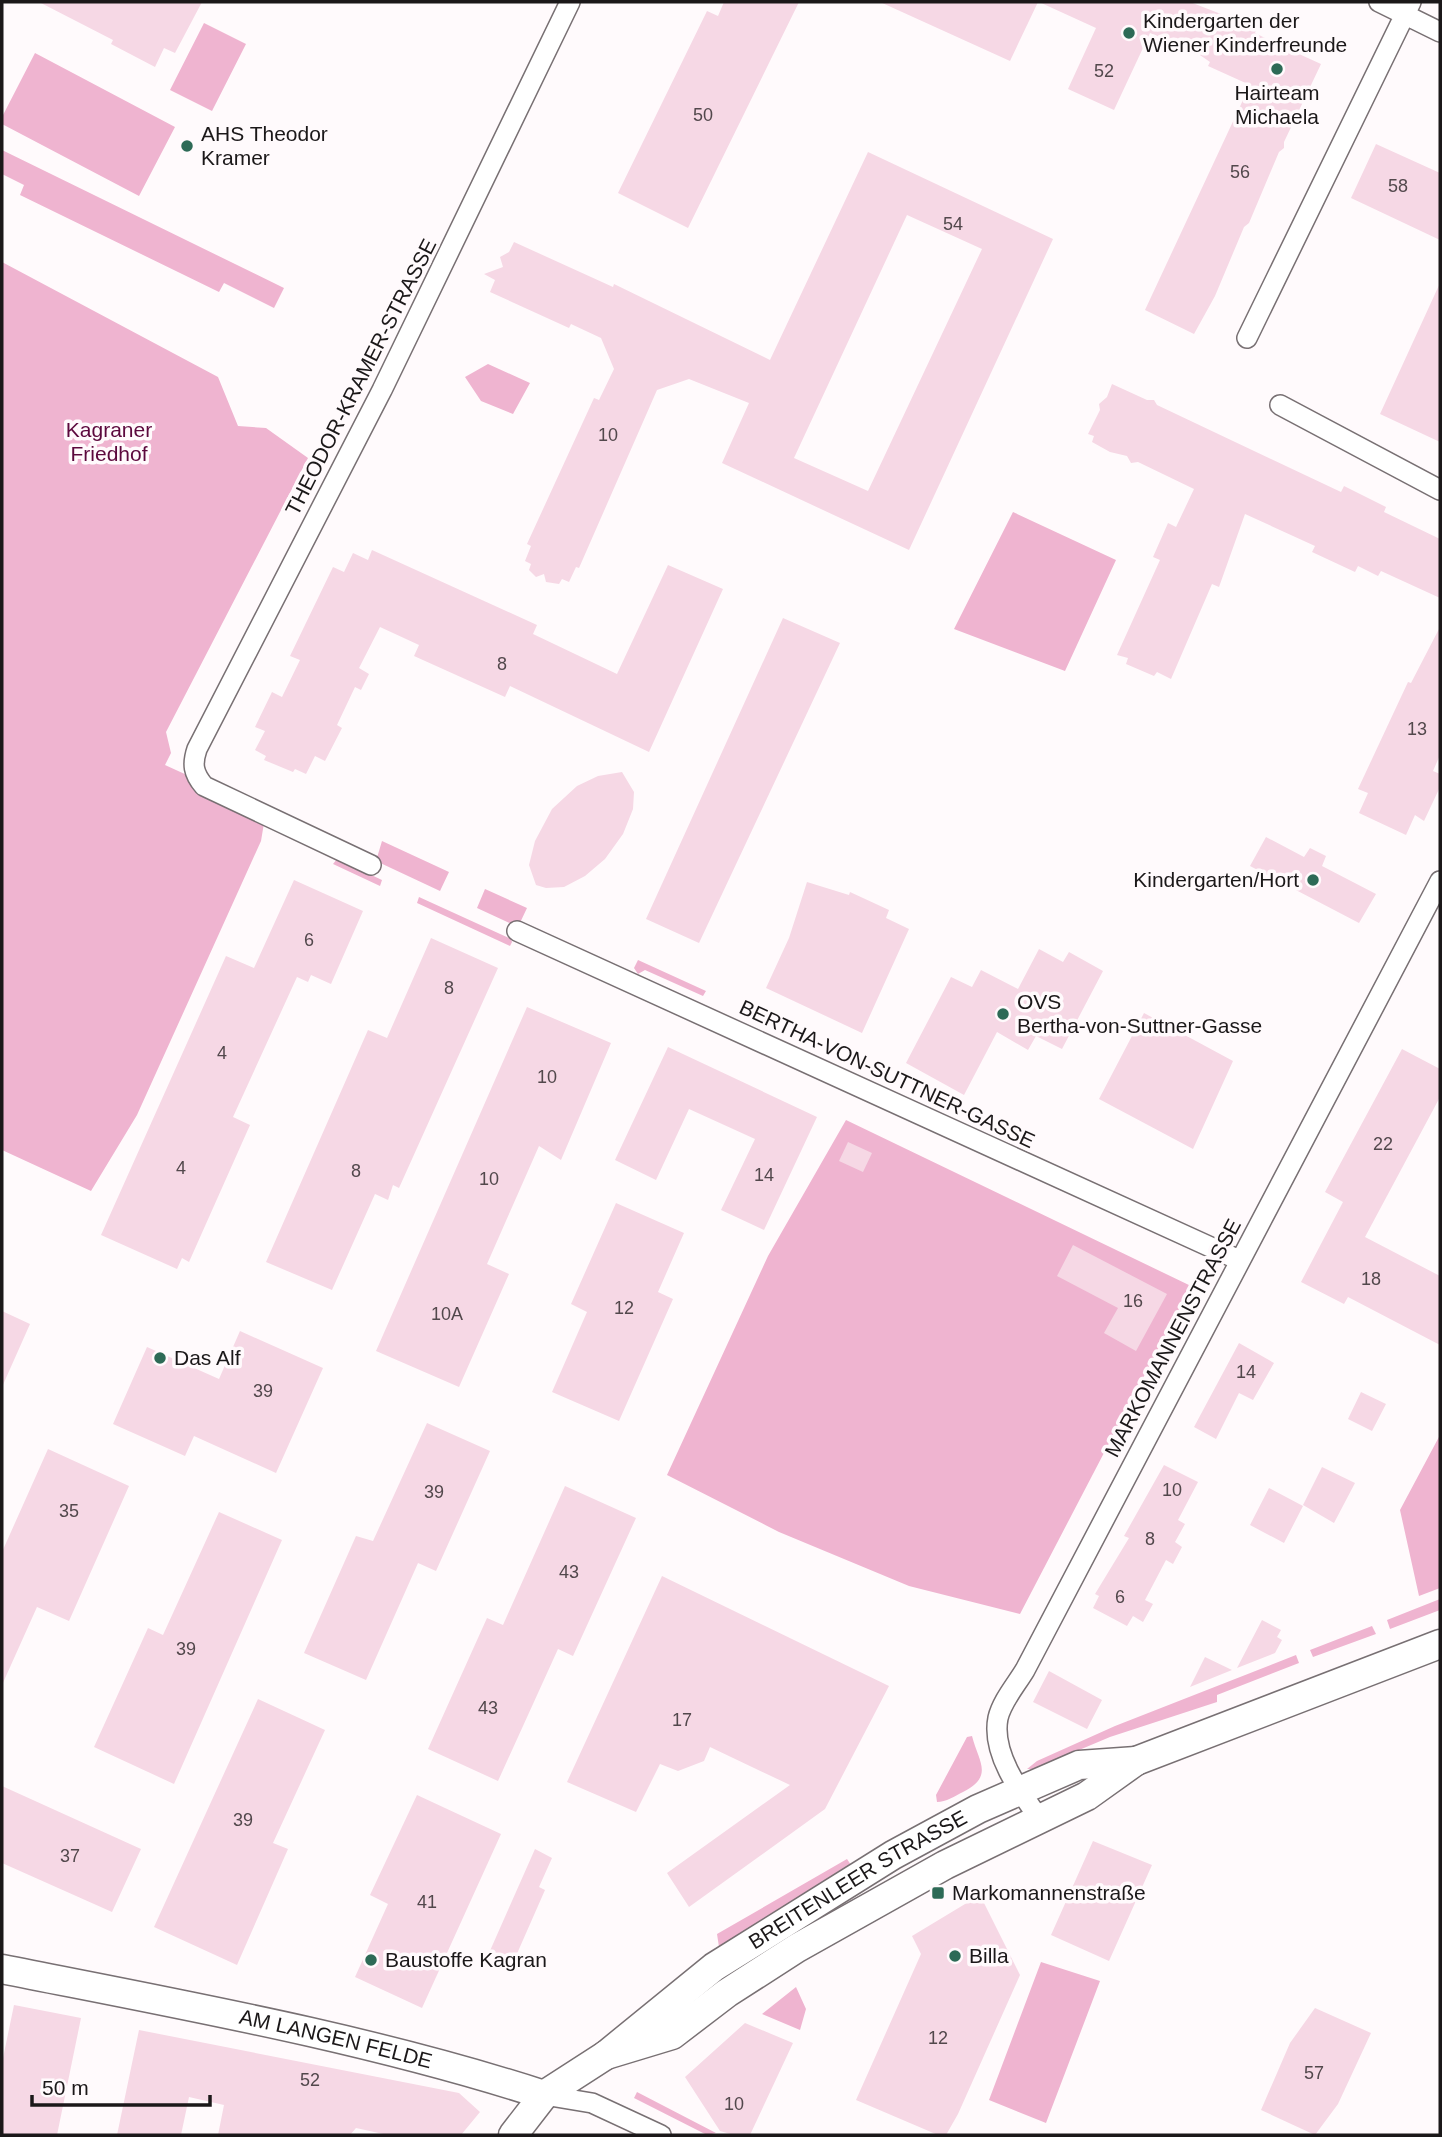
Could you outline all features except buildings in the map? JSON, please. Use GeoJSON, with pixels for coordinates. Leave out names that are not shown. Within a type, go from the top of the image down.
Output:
{"type":"FeatureCollection","features":[{"type":"Feature","properties":{"kind":"main road","name":"BREITENLEER STRASSE"},"geometry":{"type":"LineString","coordinates":[[606,2055],[672,2035],[727,1993],[797,1948],[902,1887],[1087,1796],[1136,1761],[1440,1644]]}},
{"type":"Feature","properties":{"kind":"main road","name":"BREITENLEER STRASSE"},"geometry":{"type":"LineString","coordinates":[[513,2135],[544,2095],[606,2055],[714,1968],[893,1855],[1019,1791],[1079,1765],[1136,1761]]}},
{"type":"Feature","properties":{"kind":"main road","name":"AM LANGEN FELDE"},"geometry":{"type":"LineString","coordinates":[[2,1969],[330,2038],[471,2072],[544,2095]]}},
{"type":"Feature","properties":{"kind":"street","name":"THEODOR-KRAMER-STRASSE"},"geometry":{"type":"LineString","coordinates":[[371,865],[204,786],[194,772],[197,749],[388,378],[570,2]]}},
{"type":"Feature","properties":{"kind":"street"},"geometry":{"type":"LineString","coordinates":[[1379,2],[1407,8],[1440,32]]}},
{"type":"Feature","properties":{"kind":"street"},"geometry":{"type":"LineString","coordinates":[[1247,338],[1407,8]]}},
{"type":"Feature","properties":{"kind":"street"},"geometry":{"type":"LineString","coordinates":[[1280,405],[1440,490]]}},
{"type":"Feature","properties":{"kind":"street","name":"MARKOMANNENSTRASSE"},"geometry":{"type":"LineString","coordinates":[[1039,1818],[1019,1791],[998,1738],[999,1717],[1003,1706],[1025,1670],[1440,881]]}},
{"type":"Feature","properties":{"kind":"street","name":"BERTHA-VON-SUTTNER-GASSE"},"geometry":{"type":"LineString","coordinates":[[517,931],[1239,1260]]}},
{"type":"Feature","properties":{"kind":"street","name":"AM LANGEN FELDE"},"geometry":{"type":"LineString","coordinates":[[544,2095],[592,2103],[661,2135]]}},
{"type":"Feature","properties":{"kind":"green space"},"geometry":{"type":"Polygon","coordinates":[[[204,23],[246,44],[212,111],[170,90],[204,23]]]}},
{"type":"Feature","properties":{"kind":"green space"},"geometry":{"type":"Polygon","coordinates":[[[35,53],[175,127],[139,196],[2,124],[2,117],[35,53]]]}},
{"type":"Feature","properties":{"kind":"green space"},"geometry":{"type":"Polygon","coordinates":[[[2,150],[284,288],[274,308],[224,283],[219,292],[20,195],[24,185],[2,174],[2,150]]]}},
{"type":"Feature","properties":{"kind":"green space","name":"Kagraner Friedhof"},"geometry":{"type":"Polygon","coordinates":[[[2,262],[218,377],[238,426],[266,428],[308,458],[166,732],[171,753],[165,765],[266,811],[261,841],[137,1115],[91,1191],[2,1150],[2,262]]]}},
{"type":"Feature","properties":{"kind":"green space"},"geometry":{"type":"Polygon","coordinates":[[[488,364],[530,383],[513,414],[481,401],[465,377],[488,364]]]}},
{"type":"Feature","properties":{"kind":"green space"},"geometry":{"type":"Polygon","coordinates":[[[1013,512],[1116,560],[1065,671],[954,629],[1013,512]]]}},
{"type":"Feature","properties":{"kind":"green space"},"geometry":{"type":"Polygon","coordinates":[[[382,841],[449,872],[440,891],[376,861],[382,841]]]}},
{"type":"Feature","properties":{"kind":"green space"},"geometry":{"type":"Polygon","coordinates":[[[337,859],[382,880],[380,886],[333,864],[337,859]]]}},
{"type":"Feature","properties":{"kind":"green space"},"geometry":{"type":"Polygon","coordinates":[[[485,889],[527,908],[518,927],[477,908],[485,889]]]}},
{"type":"Feature","properties":{"kind":"green space"},"geometry":{"type":"Polygon","coordinates":[[[419,897],[511,939],[510,946],[417,903],[419,897]]]}},
{"type":"Feature","properties":{"kind":"green space"},"geometry":{"type":"Polygon","coordinates":[[[638,960],[706,991],[703,996],[645,970],[638,974],[634,968],[638,960]]]}},
{"type":"Feature","properties":{"kind":"green space"},"geometry":{"type":"Polygon","coordinates":[[[846,1120],[1191,1286],[1020,1614],[909,1586],[779,1532],[667,1475],[768,1256],[846,1120]]]}},
{"type":"Feature","properties":{"kind":"green space"},"geometry":{"type":"Polygon","coordinates":[[[1440,1435],[1440,1588],[1419,1596],[1400,1510],[1440,1435]]]}},
{"type":"Feature","properties":{"kind":"green space"},"geometry":{"type":"Polygon","coordinates":[[[1440,1599],[1440,1610],[1390,1629],[1387,1620],[1440,1599]]]}},
{"type":"Feature","properties":{"kind":"green space"},"geometry":{"type":"Polygon","coordinates":[[[1372,1626],[1376,1634],[1313,1657],[1310,1650],[1372,1626]]]}},
{"type":"Feature","properties":{"kind":"green space"},"geometry":{"type":"Polygon","coordinates":[[[1296,1655],[1299,1663],[1217,1695],[1217,1702],[1110,1737],[1034,1769],[1027,1769],[1037,1761],[1115,1726],[1296,1655]]]}},
{"type":"Feature","properties":{"kind":"green space"},"geometry":{"type":"Polygon","coordinates":[[[972,1736],[982,1768],[978,1780],[957,1795],[937,1802],[936,1795],[967,1737],[972,1736]]]}},
{"type":"Feature","properties":{"kind":"green space"},"geometry":{"type":"Polygon","coordinates":[[[847,1859],[851,1865],[719,1947],[717,1934],[847,1859]]]}},
{"type":"Feature","properties":{"kind":"green space"},"geometry":{"type":"Polygon","coordinates":[[[1041,1962],[1100,1981],[1046,2123],[989,2100],[1041,1962]]]}},
{"type":"Feature","properties":{"kind":"green space"},"geometry":{"type":"Polygon","coordinates":[[[796,1987],[806,2009],[800,2030],[762,2014],[796,1987]]]}},
{"type":"Feature","properties":{"kind":"green space"},"geometry":{"type":"Polygon","coordinates":[[[637,2092],[716,2133],[707,2135],[634,2098],[637,2092]]]}},
{"type":"Feature","properties":{"kind":"place","name":"Kindergarten der Wiener Kinderfreunde"},"geometry":{"type":"Point","coordinates":[1129,33]}},
{"type":"Feature","properties":{"kind":"place","name":"Hairteam Michaela"},"geometry":{"type":"Point","coordinates":[1277,69]}},
{"type":"Feature","properties":{"kind":"place","name":"AHS Theodor Kramer"},"geometry":{"type":"Point","coordinates":[187,146]}},
{"type":"Feature","properties":{"kind":"place","name":"Kindergarten/Hort"},"geometry":{"type":"Point","coordinates":[1313,880]}},
{"type":"Feature","properties":{"kind":"place","name":"OVS Bertha-von-Suttner-Gasse"},"geometry":{"type":"Point","coordinates":[1003,1014]}},
{"type":"Feature","properties":{"kind":"place","name":"Das Alf"},"geometry":{"type":"Point","coordinates":[160,1358]}},
{"type":"Feature","properties":{"kind":"place","name":"Markomannenstraße"},"geometry":{"type":"Point","coordinates":[938,1893]}},
{"type":"Feature","properties":{"kind":"place","name":"Billa"},"geometry":{"type":"Point","coordinates":[955,1956]}},
{"type":"Feature","properties":{"kind":"place","name":"Baustoffe Kagran"},"geometry":{"type":"Point","coordinates":[371,1960]}}]}
